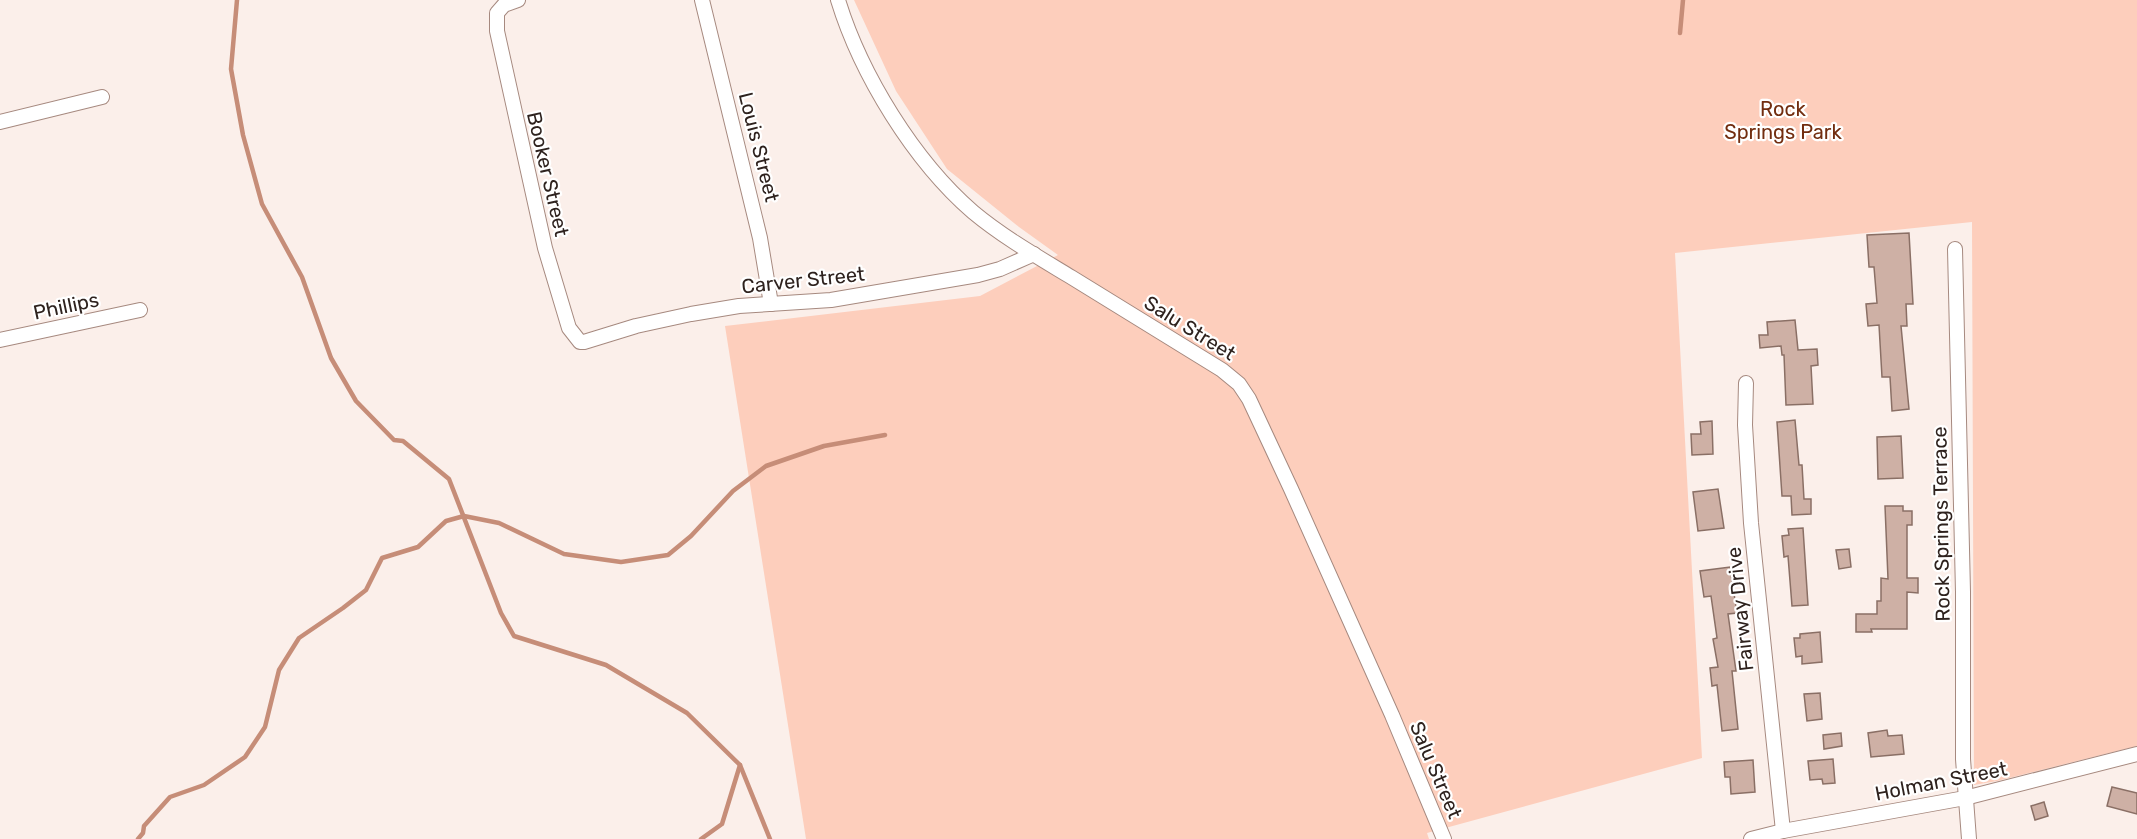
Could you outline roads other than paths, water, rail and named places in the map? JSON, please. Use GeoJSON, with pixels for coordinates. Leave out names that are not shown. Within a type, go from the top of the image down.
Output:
{"type":"FeatureCollection","features":[{"type":"Feature","properties":{"kind":"street","name":"Booker Street"},"geometry":{"type":"LineString","coordinates":[[518,0],[504,5],[496,13],[497,31],[545,248],[561,306],[569,328],[576,339]]}},
{"type":"Feature","properties":{"kind":"street","name":"Louis Street"},"geometry":{"type":"LineString","coordinates":[[702,0],[752,204],[771,304]]}},
{"type":"Feature","properties":{"kind":"street","name":"Salu Street"},"geometry":{"type":"LineString","coordinates":[[838,0],[858,53],[878,92],[914,146],[938,176],[972,210],[995,229],[1222,370],[1239,384],[1249,399],[1364,652],[1444,839]]}},
{"type":"Feature","properties":{"kind":"street"},"geometry":{"type":"LineString","coordinates":[[0,122],[102,97]]}},
{"type":"Feature","properties":{"kind":"street","name":"Rock Springs Terrace"},"geometry":{"type":"LineString","coordinates":[[1955,249],[1963,592],[1963,759],[1969,839]]}},
{"type":"Feature","properties":{"kind":"street","name":"Carver Street"},"geometry":{"type":"LineString","coordinates":[[576,339],[584,342],[636,326],[739,306],[831,300],[978,275],[1000,269],[1034,254]]}},
{"type":"Feature","properties":{"kind":"street","name":"Phillips"},"geometry":{"type":"LineString","coordinates":[[0,340],[140,310]]}},
{"type":"Feature","properties":{"kind":"street","name":"Fairway Drive"},"geometry":{"type":"LineString","coordinates":[[1746,382],[1745,425],[1751,524],[1783,831]]}},
{"type":"Feature","properties":{"kind":"street","name":"Holman Street"},"geometry":{"type":"LineString","coordinates":[[1750,839],[1965,798],[2137,754]]}},
{"type":"Feature","properties":{"kind":"waterway"},"geometry":{"type":"LineString","coordinates":[[237,0],[231,69],[243,135],[262,204],[302,277],[331,358],[356,401],[394,440],[403,441],[449,479],[501,613],[514,636],[606,665],[687,713],[740,765],[770,839]]}},
{"type":"Feature","properties":{"kind":"waterway"},"geometry":{"type":"LineString","coordinates":[[1680,33],[1683,0]]}},
{"type":"Feature","properties":{"kind":"waterway"},"geometry":{"type":"LineString","coordinates":[[138,839],[143,833],[144,826],[170,797],[204,785],[245,757],[265,727],[279,670],[299,638],[366,590],[382,558],[418,547],[446,521],[464,516],[499,523],[564,554],[621,562],[668,555],[691,536],[733,491],[766,466],[824,446],[885,435]]}},
{"type":"Feature","properties":{"kind":"waterway"},"geometry":{"type":"LineString","coordinates":[[701,839],[722,824],[740,765]]}},
{"type":"Feature","properties":{"kind":"park label","name":"Rock Springs Park"},"geometry":{"type":"Point","coordinates":[1783,120]}}]}
